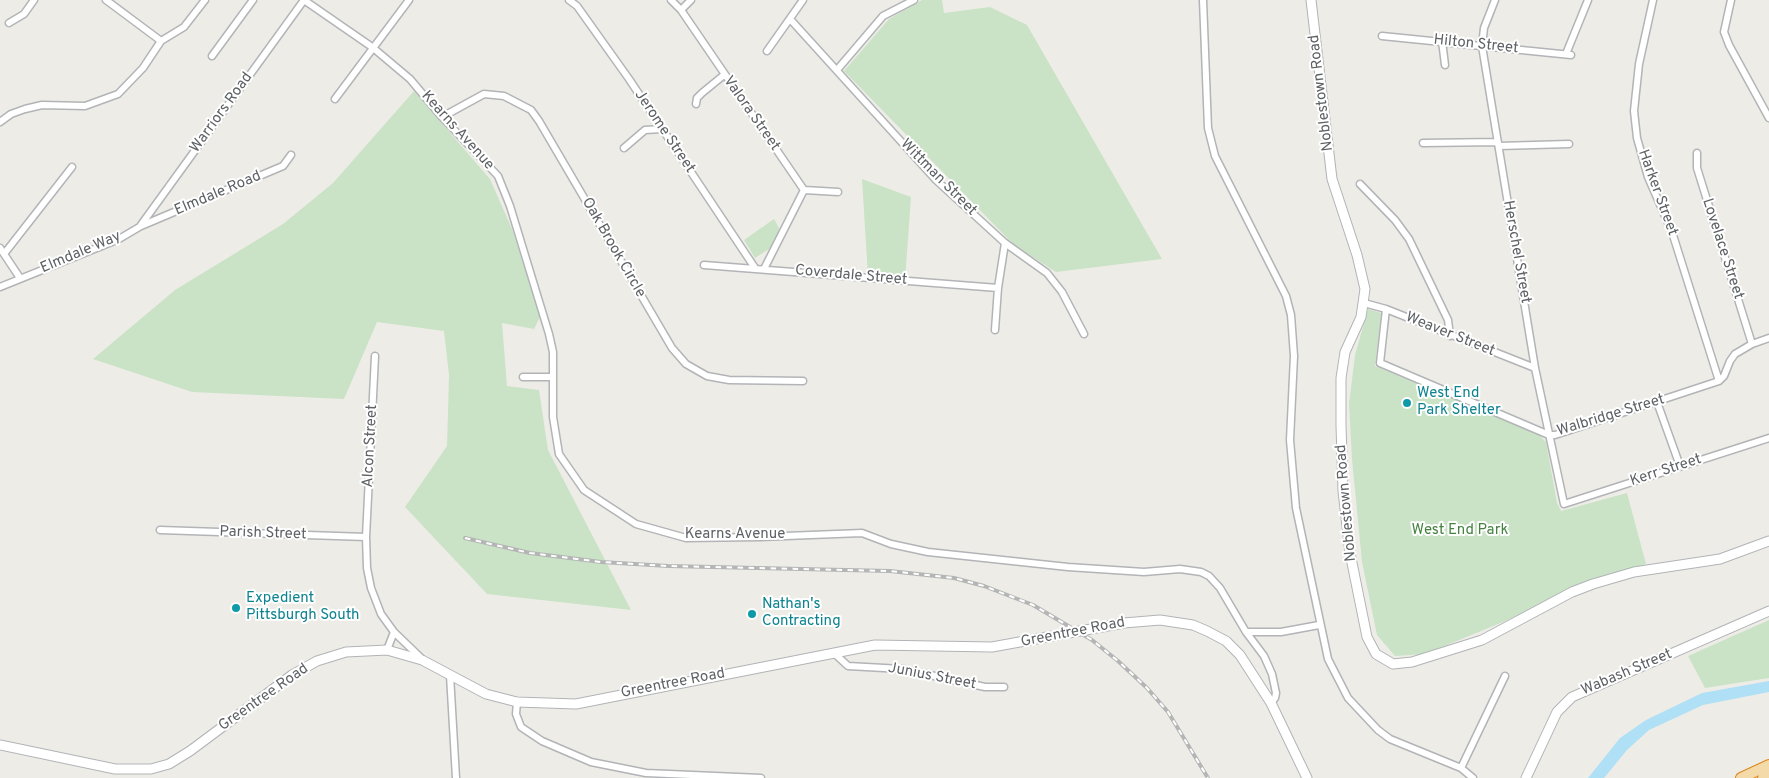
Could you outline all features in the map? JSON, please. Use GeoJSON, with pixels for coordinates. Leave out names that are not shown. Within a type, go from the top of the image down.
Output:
{"type":"FeatureCollection","features":[{"type":"Feature","properties":{"kind":"highway"},"geometry":{"type":"LineString","coordinates":[[1741,778],[1769,765]]}},
{"type":"Feature","properties":{"kind":"highway"},"geometry":{"type":"LineString","coordinates":[[1763,778],[1769,775]]}},
{"type":"Feature","properties":{"kind":"main road","name":"Noblestown Road"},"geometry":{"type":"LineString","coordinates":[[1311,0],[1332,179],[1366,289],[1361,317],[1345,352],[1341,378],[1343,491],[1350,553],[1367,637],[1381,658],[1400,665],[1445,653],[1482,640],[1572,592],[1593,584],[1634,572],[1720,559],[1769,541]]}},
{"type":"Feature","properties":{"kind":"main road","name":"Wabash Street"},"geometry":{"type":"LineString","coordinates":[[1526,778],[1557,712],[1572,697],[1769,611]]}},
{"type":"Feature","properties":{"kind":"main road","name":"Greentree Road"},"geometry":{"type":"LineString","coordinates":[[0,745],[115,774],[151,769],[169,764],[190,751],[292,674],[317,662],[346,652],[387,650],[422,660],[486,694],[517,702],[576,704],[875,646],[992,647],[1146,620],[1177,622],[1207,630],[1226,641],[1240,655],[1256,677],[1271,703],[1307,778]]}},
{"type":"Feature","properties":{"kind":"street"},"geometry":{"type":"LineString","coordinates":[[9,23],[24,14],[34,0]]}},
{"type":"Feature","properties":{"kind":"street"},"geometry":{"type":"LineString","coordinates":[[107,0],[161,41]]}},
{"type":"Feature","properties":{"kind":"street"},"geometry":{"type":"LineString","coordinates":[[0,122],[11,114],[25,109],[42,105],[85,106],[118,94],[143,68],[161,41],[184,27],[204,0]]}},
{"type":"Feature","properties":{"kind":"street"},"geometry":{"type":"LineString","coordinates":[[212,56],[253,0]]}},
{"type":"Feature","properties":{"kind":"street","name":"Kearns Avenue"},"geometry":{"type":"LineString","coordinates":[[304,0],[372,47],[410,79],[442,117],[480,154],[498,176],[549,334],[552,352],[553,417],[559,454],[584,490],[636,524],[686,538],[760,538],[862,533],[892,544],[928,552],[1049,565],[1144,572],[1180,568],[1193,570],[1208,576],[1220,588],[1246,632],[1264,656],[1272,674],[1276,693],[1271,703]]}},
{"type":"Feature","properties":{"kind":"street","name":"Warriors Road"},"geometry":{"type":"LineString","coordinates":[[140,226],[304,0]]}},
{"type":"Feature","properties":{"kind":"street"},"geometry":{"type":"LineString","coordinates":[[335,99],[409,0]]}},
{"type":"Feature","properties":{"kind":"street","name":"Jerome Street"},"geometry":{"type":"LineString","coordinates":[[569,0],[577,6],[755,268]]}},
{"type":"Feature","properties":{"kind":"street","name":"Valora Street"},"geometry":{"type":"LineString","coordinates":[[671,0],[681,10],[804,190]]}},
{"type":"Feature","properties":{"kind":"street"},"geometry":{"type":"LineString","coordinates":[[681,10],[691,0]]}},
{"type":"Feature","properties":{"kind":"street"},"geometry":{"type":"LineString","coordinates":[[767,51],[803,0]]}},
{"type":"Feature","properties":{"kind":"street"},"geometry":{"type":"LineString","coordinates":[[837,70],[883,16],[914,0]]}},
{"type":"Feature","properties":{"kind":"street"},"geometry":{"type":"LineString","coordinates":[[1202,0],[1208,128],[1215,156],[1286,296],[1293,323],[1294,356],[1290,440],[1296,508],[1319,625],[1334,673],[1348,698],[1368,721],[1390,739],[1461,768],[1473,778]]}},
{"type":"Feature","properties":{"kind":"street","name":"Herschel Street"},"geometry":{"type":"LineString","coordinates":[[1495,0],[1484,28],[1482,46],[1536,368],[1564,504]]}},
{"type":"Feature","properties":{"kind":"street","name":"Hilton Street"},"geometry":{"type":"LineString","coordinates":[[1382,36],[1568,55],[1588,0]]}},
{"type":"Feature","properties":{"kind":"street","name":"Harker Street"},"geometry":{"type":"LineString","coordinates":[[1653,0],[1639,64],[1634,111],[1637,138],[1648,177],[1672,232],[1719,381]]}},
{"type":"Feature","properties":{"kind":"street"},"geometry":{"type":"LineString","coordinates":[[1731,0],[1724,32],[1729,45],[1769,118]]}},
{"type":"Feature","properties":{"kind":"street","name":"Wittman Street"},"geometry":{"type":"LineString","coordinates":[[790,19],[936,180],[1006,243],[1047,273],[1062,292],[1084,334]]}},
{"type":"Feature","properties":{"kind":"street"},"geometry":{"type":"LineString","coordinates":[[1442,42],[1445,65]]}},
{"type":"Feature","properties":{"kind":"street"},"geometry":{"type":"LineString","coordinates":[[696,104],[697,98],[724,75]]}},
{"type":"Feature","properties":{"kind":"street","name":"Oak Brook Circle"},"geometry":{"type":"LineString","coordinates":[[442,117],[484,94],[504,96],[531,110],[544,129],[672,348],[686,364],[707,376],[728,380],[803,381]]}},
{"type":"Feature","properties":{"kind":"street"},"geometry":{"type":"LineString","coordinates":[[624,148],[645,130],[662,129]]}},
{"type":"Feature","properties":{"kind":"street"},"geometry":{"type":"LineString","coordinates":[[1424,143],[1569,144]]}},
{"type":"Feature","properties":{"kind":"street","name":"Lovelace Street"},"geometry":{"type":"LineString","coordinates":[[1697,153],[1697,168],[1752,344]]}},
{"type":"Feature","properties":{"kind":"street","name":"Elmdale Road"},"geometry":{"type":"LineString","coordinates":[[140,226],[283,166],[291,155]]}},
{"type":"Feature","properties":{"kind":"street"},"geometry":{"type":"LineString","coordinates":[[4,254],[72,168]]}},
{"type":"Feature","properties":{"kind":"street"},"geometry":{"type":"LineString","coordinates":[[1360,184],[1395,220],[1409,239],[1448,320],[1450,336]]}},
{"type":"Feature","properties":{"kind":"street"},"geometry":{"type":"LineString","coordinates":[[764,269],[804,190],[838,192]]}},
{"type":"Feature","properties":{"kind":"street","name":"Elmdale Way"},"geometry":{"type":"LineString","coordinates":[[20,278],[119,239],[140,226]]}},
{"type":"Feature","properties":{"kind":"street"},"geometry":{"type":"LineString","coordinates":[[995,330],[998,288],[1006,243]]}},
{"type":"Feature","properties":{"kind":"street"},"geometry":{"type":"LineString","coordinates":[[0,248],[20,278],[0,287]]}},
{"type":"Feature","properties":{"kind":"street","name":"Coverdale Street"},"geometry":{"type":"LineString","coordinates":[[704,265],[998,288]]}},
{"type":"Feature","properties":{"kind":"street","name":"Weaver Street"},"geometry":{"type":"LineString","coordinates":[[1364,303],[1386,309],[1450,336],[1536,368]]}},
{"type":"Feature","properties":{"kind":"street","name":"Walbridge Street"},"geometry":{"type":"LineString","coordinates":[[1386,309],[1380,363],[1549,435],[1719,381]]}},
{"type":"Feature","properties":{"kind":"street"},"geometry":{"type":"LineString","coordinates":[[1719,381],[1724,376],[1735,354],[1752,344],[1769,338]]}},
{"type":"Feature","properties":{"kind":"street","name":"Alcon Street"},"geometry":{"type":"LineString","coordinates":[[375,356],[366,537],[367,568],[371,588],[381,614],[394,632],[422,660]]}},
{"type":"Feature","properties":{"kind":"street"},"geometry":{"type":"LineString","coordinates":[[523,377],[552,378]]}},
{"type":"Feature","properties":{"kind":"street"},"geometry":{"type":"LineString","coordinates":[[1657,402],[1680,466]]}},
{"type":"Feature","properties":{"kind":"street","name":"Kerr Street"},"geometry":{"type":"LineString","coordinates":[[1564,504],[1769,438]]}},
{"type":"Feature","properties":{"kind":"street","name":"Parish Street"},"geometry":{"type":"LineString","coordinates":[[160,530],[366,537]]}},
{"type":"Feature","properties":{"kind":"street"},"geometry":{"type":"LineString","coordinates":[[1246,632],[1281,632],[1319,625]]}},
{"type":"Feature","properties":{"kind":"street"},"geometry":{"type":"LineString","coordinates":[[387,650],[394,632]]}},
{"type":"Feature","properties":{"kind":"street","name":"Junius Street"},"geometry":{"type":"LineString","coordinates":[[834,653],[848,666],[902,669],[985,687],[1004,688]]}},
{"type":"Feature","properties":{"kind":"street"},"geometry":{"type":"LineString","coordinates":[[450,675],[456,778]]}},
{"type":"Feature","properties":{"kind":"street"},"geometry":{"type":"LineString","coordinates":[[1461,768],[1505,676]]}},
{"type":"Feature","properties":{"kind":"street"},"geometry":{"type":"LineString","coordinates":[[517,702],[516,714],[521,727],[542,742],[590,762],[646,773],[760,778]]}},
{"type":"Feature","properties":{"kind":"green space"},"geometry":{"type":"Polygon","coordinates":[[[922,0],[942,0],[944,13],[990,7],[1027,25],[1162,259],[1056,272],[1014,245],[844,71],[889,19],[922,0]]]}},
{"type":"Feature","properties":{"kind":"green space"},"geometry":{"type":"Polygon","coordinates":[[[414,91],[490,179],[512,229],[540,317],[534,329],[502,323],[507,386],[539,390],[548,450],[631,610],[487,594],[405,507],[447,446],[449,375],[444,331],[377,322],[344,399],[192,392],[93,359],[175,290],[283,224],[333,183],[414,91]]]}},
{"type":"Feature","properties":{"kind":"green space"},"geometry":{"type":"Polygon","coordinates":[[[862,179],[911,197],[905,280],[868,277],[862,179]]]}},
{"type":"Feature","properties":{"kind":"green space"},"geometry":{"type":"Polygon","coordinates":[[[774,219],[779,228],[777,238],[769,249],[755,258],[744,240],[774,219]]]}},
{"type":"Feature","properties":{"kind":"green space","name":"West End Park"},"geometry":{"type":"Polygon","coordinates":[[[1368,309],[1381,313],[1375,366],[1539,435],[1546,442],[1557,503],[1561,511],[1627,493],[1646,564],[1593,580],[1503,622],[1425,654],[1395,656],[1377,635],[1362,562],[1352,459],[1349,404],[1355,355],[1368,309]]]}},
{"type":"Feature","properties":{"kind":"green space"},"geometry":{"type":"Polygon","coordinates":[[[1769,620],[1769,678],[1705,688],[1688,656],[1769,620]]]}},
{"type":"Feature","properties":{"kind":"water"},"geometry":{"type":"Polygon","coordinates":[[[1769,681],[1769,692],[1703,705],[1649,730],[1627,750],[1604,778],[1588,778],[1620,738],[1646,720],[1702,693],[1769,681]]]}},
{"type":"Feature","properties":{"kind":"railway"},"geometry":{"type":"LineString","coordinates":[[465,538],[530,553],[601,562],[668,566],[890,571],[954,578],[984,586],[1033,605],[1092,640],[1118,661],[1147,688],[1168,712],[1208,778]]}},
{"type":"Feature","properties":{"kind":"place","name":"West End Park Shelter"},"geometry":{"type":"Point","coordinates":[1407,403]}},
{"type":"Feature","properties":{"kind":"place","name":"Expedient Pittsburgh South"},"geometry":{"type":"Point","coordinates":[236,608]}},
{"type":"Feature","properties":{"kind":"place","name":"Nathan's Contracting"},"geometry":{"type":"Point","coordinates":[752,614]}}]}
